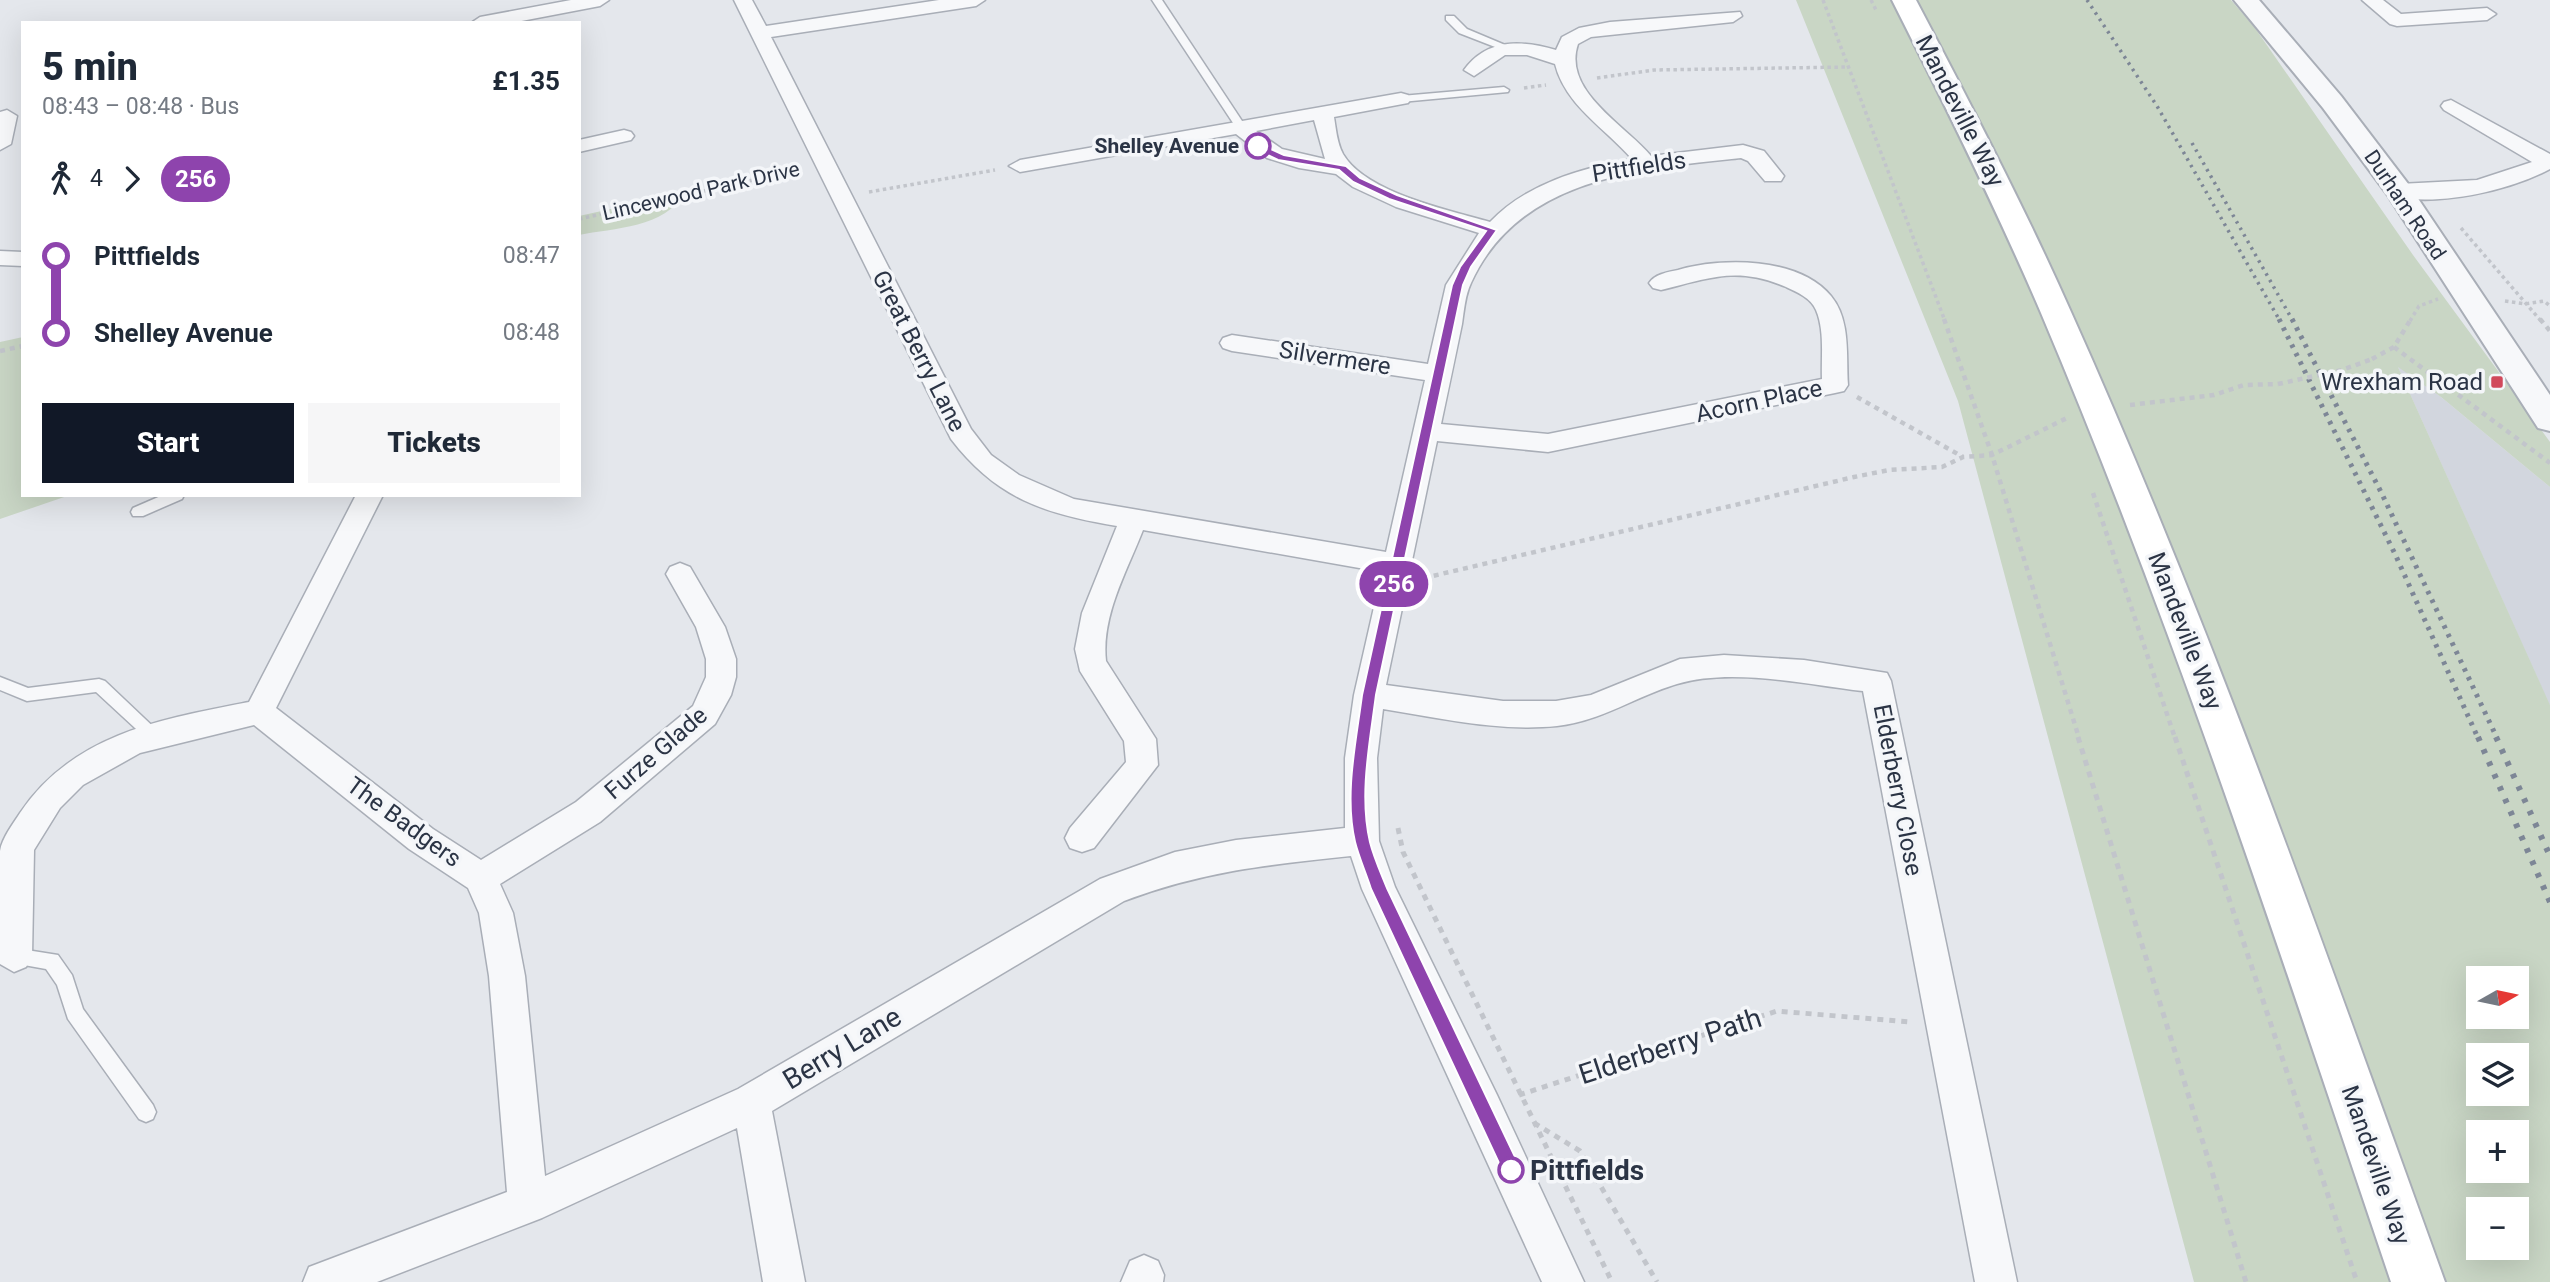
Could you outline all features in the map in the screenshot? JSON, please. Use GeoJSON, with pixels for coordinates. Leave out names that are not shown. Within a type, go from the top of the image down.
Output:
{"type":"FeatureCollection","features":[{"type":"Feature","properties":{"kind":"main road","name":"Mandeville Way"},"geometry":{"type":"LineString","coordinates":[[1904,0],[1996,182],[2075,414],[2207,685],[2418,1282]]}},
{"type":"Feature","properties":{"kind":"street"},"geometry":{"type":"LineString","coordinates":[[490,21],[600,0]]}},
{"type":"Feature","properties":{"kind":"street","name":"Great Berry Lane"},"geometry":{"type":"LineString","coordinates":[[743,0],[960,433],[982,461],[1009,482],[1069,508],[1398,564]]}},
{"type":"Feature","properties":{"kind":"street"},"geometry":{"type":"LineString","coordinates":[[758,33],[976,0]]}},
{"type":"Feature","properties":{"kind":"street","name":"Durham Road"},"geometry":{"type":"LineString","coordinates":[[2246,0],[2332,102],[2399,191],[2550,420]]}},
{"type":"Feature","properties":{"kind":"street"},"geometry":{"type":"LineString","coordinates":[[2371,0],[2397,20],[2487,13]]}},
{"type":"Feature","properties":{"kind":"street"},"geometry":{"type":"LineString","coordinates":[[1646,163],[1628,139],[1605,123],[1569,82],[1563,60],[1569,41],[1586,32],[1733,16]]}},
{"type":"Feature","properties":{"kind":"street"},"geometry":{"type":"LineString","coordinates":[[1474,70],[1480,58],[1495,50],[1547,52],[1563,60]]}},
{"type":"Feature","properties":{"kind":"street"},"geometry":{"type":"LineString","coordinates":[[1020,166],[1401,99]]}},
{"type":"Feature","properties":{"kind":"street"},"geometry":{"type":"LineString","coordinates":[[2399,191],[2472,189],[2507,182],[2531,173],[2549,161],[2451,106]]}},
{"type":"Feature","properties":{"kind":"street"},"geometry":{"type":"LineString","coordinates":[[1323,113],[1332,153],[1342,168],[1357,180],[1393,197],[1492,230]]}},
{"type":"Feature","properties":{"kind":"street"},"geometry":{"type":"LineString","coordinates":[[0,144],[10,115]]}},
{"type":"Feature","properties":{"kind":"street"},"geometry":{"type":"LineString","coordinates":[[1241,127],[1258,146],[1282,158],[1342,168]]}},
{"type":"Feature","properties":{"kind":"street"},"geometry":{"type":"LineString","coordinates":[[581,146],[624,136]]}},
{"type":"Feature","properties":{"kind":"street","name":"Pittfields"},"geometry":{"type":"LineString","coordinates":[[1563,1282],[1484,1108],[1379,889],[1362,841],[1361,758],[1369,695],[1458,285],[1465,267],[1492,230],[1522,203],[1570,180],[1597,171],[1743,151],[1756,156],[1773,176]]}},
{"type":"Feature","properties":{"kind":"street"},"geometry":{"type":"LineString","coordinates":[[0,258],[21,259]]}},
{"type":"Feature","properties":{"kind":"street","name":"Acorn Place"},"geometry":{"type":"LineString","coordinates":[[1427,431],[1548,443],[1835,385],[1828,310],[1808,288],[1753,267],[1723,266],[1686,273],[1661,283]]}},
{"type":"Feature","properties":{"kind":"street","name":"Silvermere"},"geometry":{"type":"LineString","coordinates":[[1232,343],[1438,374]]}},
{"type":"Feature","properties":{"kind":"street"},"geometry":{"type":"LineString","coordinates":[[14,956],[17,850],[41,805],[64,781],[104,755],[154,735],[259,712],[369,497]]}},
{"type":"Feature","properties":{"kind":"street"},"geometry":{"type":"LineString","coordinates":[[1082,838],[1142,765],[1140,739],[1091,663],[1088,653],[1090,632],[1133,521]]}},
{"type":"Feature","properties":{"kind":"street","name":"Furze Glade"},"geometry":{"type":"LineString","coordinates":[[481,878],[588,812],[704,715],[716,699],[723,678],[723,657],[680,574]]}},
{"type":"Feature","properties":{"kind":"street","name":"Elderberry Close"},"geometry":{"type":"LineString","coordinates":[[1369,695],[1539,714],[1582,710],[1634,692],[1679,671],[1717,667],[1876,681],[1996,1282]]}},
{"type":"Feature","properties":{"kind":"street","name":"The Badgers"},"geometry":{"type":"LineString","coordinates":[[259,712],[421,839],[481,878],[496,913],[507,976],[528,1204]]}},
{"type":"Feature","properties":{"kind":"street","name":"Berry Lane"},"geometry":{"type":"LineString","coordinates":[[324,1282],[528,1204],[751,1102],[1112,890],[1175,867],[1237,854],[1362,841]]}},
{"type":"Feature","properties":{"kind":"street"},"geometry":{"type":"LineString","coordinates":[[751,1102],[784,1282]]}},
{"type":"Feature","properties":{"kind":"lane"},"geometry":{"type":"LineString","coordinates":[[1157,0],[1241,127]]}},
{"type":"Feature","properties":{"kind":"lane"},"geometry":{"type":"LineString","coordinates":[[1450,18],[1463,31],[1512,50]]}},
{"type":"Feature","properties":{"kind":"lane"},"geometry":{"type":"LineString","coordinates":[[1401,99],[1504,90]]}},
{"type":"Feature","properties":{"kind":"lane"},"geometry":{"type":"LineString","coordinates":[[138,512],[172,497]]}},
{"type":"Feature","properties":{"kind":"lane"},"geometry":{"type":"LineString","coordinates":[[0,683],[27,695],[99,685],[154,735]]}},
{"type":"Feature","properties":{"kind":"lane"},"geometry":{"type":"LineString","coordinates":[[14,956],[51,961],[65,981],[75,1013],[146,1112]]}},
{"type":"Feature","properties":{"kind":"path"},"geometry":{"type":"LineString","coordinates":[[1823,0],[1928,272],[1992,455],[2246,1282]]}},
{"type":"Feature","properties":{"kind":"path"},"geometry":{"type":"LineString","coordinates":[[1871,0],[1878,12]]}},
{"type":"Feature","properties":{"kind":"path"},"geometry":{"type":"LineString","coordinates":[[1504,90],[1654,70],[1847,67]]}},
{"type":"Feature","properties":{"kind":"path","name":"Lincewood Park Drive"},"geometry":{"type":"LineString","coordinates":[[581,219],[823,164]]}},
{"type":"Feature","properties":{"kind":"path"},"geometry":{"type":"LineString","coordinates":[[841,199],[1020,166]]}},
{"type":"Feature","properties":{"kind":"path"},"geometry":{"type":"LineString","coordinates":[[2428,191],[2550,331]]}},
{"type":"Feature","properties":{"kind":"path"},"geometry":{"type":"LineString","coordinates":[[1422,590],[1424,578],[1854,477],[1889,470],[1942,467],[1954,464],[1964,457],[1992,455],[2075,414],[2214,395],[2244,386],[2278,384],[2342,370],[2394,348],[2419,306],[2444,297],[2467,296]]}},
{"type":"Feature","properties":{"kind":"path"},"geometry":{"type":"LineString","coordinates":[[0,351],[21,346]]}},
{"type":"Feature","properties":{"kind":"path"},"geometry":{"type":"LineString","coordinates":[[2394,348],[2550,463]]}},
{"type":"Feature","properties":{"kind":"path"},"geometry":{"type":"LineString","coordinates":[[1835,385],[1964,457]]}},
{"type":"Feature","properties":{"kind":"path"},"geometry":{"type":"LineString","coordinates":[[2090,483],[2357,1282]]}},
{"type":"Feature","properties":{"kind":"path"},"geometry":{"type":"LineString","coordinates":[[1403,852],[1612,1282]]}},
{"type":"Feature","properties":{"kind":"path","name":"Elderberry Path"},"geometry":{"type":"LineString","coordinates":[[1484,1108],[1777,1011],[1945,1025]]}},
{"type":"Feature","properties":{"kind":"path"},"geometry":{"type":"LineString","coordinates":[[1532,1122],[1580,1151],[1657,1282]]}},
{"type":"Feature","properties":{"kind":"shaded area"},"geometry":{"type":"Polygon","coordinates":[[[2397,365],[2441,397],[2550,487],[2550,706],[2397,365]]]}},
{"type":"Feature","properties":{"kind":"green space"},"geometry":{"type":"Polygon","coordinates":[[[1796,0],[2231,0],[2255,28],[2413,255],[2550,442],[2550,487],[2441,397],[2398,367],[2550,705],[2550,1282],[2194,1282],[1958,401],[1796,0]]]}},
{"type":"Feature","properties":{"kind":"green space"},"geometry":{"type":"Polygon","coordinates":[[[683,193],[665,213],[652,220],[623,228],[581,235],[581,216],[683,193]]]}},
{"type":"Feature","properties":{"kind":"green space"},"geometry":{"type":"Polygon","coordinates":[[[21,337],[21,497],[64,497],[0,519],[0,342],[21,337]]]}},
{"type":"Feature","properties":{"kind":"railway"},"geometry":{"type":"LineString","coordinates":[[2087,0],[2157,106],[2280,321]]}},
{"type":"Feature","properties":{"kind":"railway"},"geometry":{"type":"LineString","coordinates":[[2192,143],[2293,321]]}},
{"type":"Feature","properties":{"kind":"railway"},"geometry":{"type":"LineString","coordinates":[[2292,319],[2382,494],[2497,738]]}},
{"type":"Feature","properties":{"kind":"railway"},"geometry":{"type":"LineString","coordinates":[[2280,321],[2395,554],[2478,738]]}},
{"type":"Feature","properties":{"kind":"railway"},"geometry":{"type":"LineString","coordinates":[[2478,737],[2550,902]]}},
{"type":"Feature","properties":{"kind":"railway"},"geometry":{"type":"LineString","coordinates":[[2496,737],[2550,856]]}},
{"type":"Feature","properties":{"kind":"bus line","name":"256"},"geometry":{"type":"LineString","coordinates":[[1258,146],[1282,158],[1342,168],[1357,180],[1393,197],[1492,230],[1465,267],[1458,285],[1369,695],[1361,758],[1359,804],[1362,841],[1379,889],[1511,1170]]}},
{"type":"Feature","properties":{"kind":"place","name":"Shelley Avenue"},"geometry":{"type":"Point","coordinates":[1258,146]}},
{"type":"Feature","properties":{"kind":"place","name":"Wrexham Road"},"geometry":{"type":"Point","coordinates":[2497,382]}},
{"type":"Feature","properties":{"kind":"place","name":"Pittfields"},"geometry":{"type":"Point","coordinates":[1511,1170]}}]}
